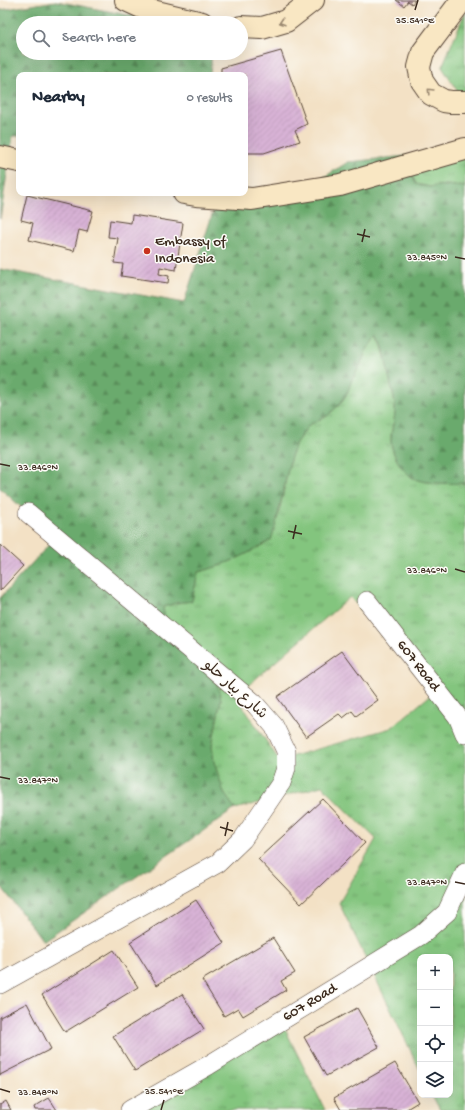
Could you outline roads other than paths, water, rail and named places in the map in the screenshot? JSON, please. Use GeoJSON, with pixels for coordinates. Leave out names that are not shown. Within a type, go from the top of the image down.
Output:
{"type":"FeatureCollection","features":[{"type":"Feature","properties":{"kind":"street"},"geometry":{"type":"LineString","coordinates":[[126,0],[148,10],[173,16]]}},
{"type":"Feature","properties":{"kind":"street"},"geometry":{"type":"LineString","coordinates":[[248,28],[262,28],[286,21],[313,0]]}},
{"type":"Feature","properties":{"kind":"street"},"geometry":{"type":"LineString","coordinates":[[462,0],[423,52],[419,66],[422,81],[431,94],[444,101],[465,102]]}},
{"type":"Feature","properties":{"kind":"street"},"geometry":{"type":"LineString","coordinates":[[208,196],[245,199],[260,198],[340,185],[465,149]]}},
{"type":"Feature","properties":{"kind":"street"},"geometry":{"type":"LineString","coordinates":[[0,157],[16,160]]}},
{"type":"Feature","properties":{"kind":"street","name":"شارع بيار حلو"},"geometry":{"type":"LineString","coordinates":[[0,984],[218,863],[243,839],[281,783],[286,768],[286,751],[274,726],[254,704],[28,513]]}},
{"type":"Feature","properties":{"kind":"street","name":"607 Road"},"geometry":{"type":"LineString","coordinates":[[367,601],[458,717],[465,734]]}},
{"type":"Feature","properties":{"kind":"street","name":"607 Road"},"geometry":{"type":"LineString","coordinates":[[130,1110],[209,1064],[421,935],[447,912],[465,873]]}},
{"type":"Feature","properties":{"kind":"place","name":"Embassy of Indonesia"},"geometry":{"type":"Point","coordinates":[147,251]}}]}
